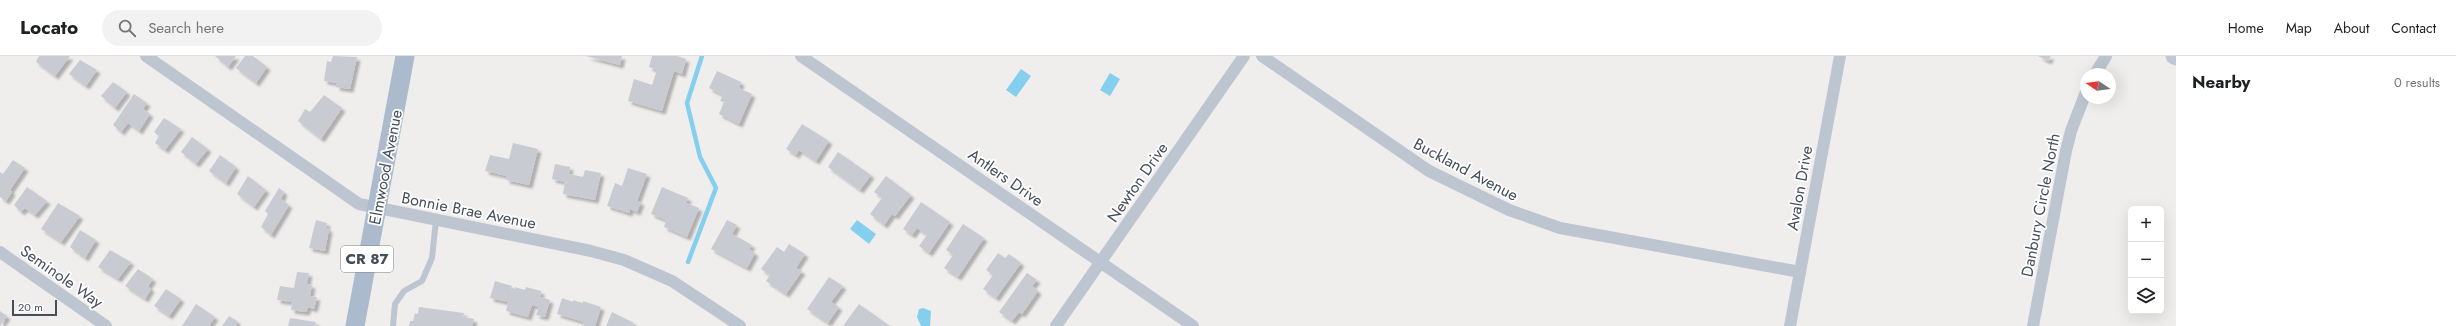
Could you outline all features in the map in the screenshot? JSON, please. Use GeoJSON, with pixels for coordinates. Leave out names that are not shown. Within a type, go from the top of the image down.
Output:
{"type":"FeatureCollection","features":[{"type":"Feature","properties":{"kind":"main road","name":"Elmwood Avenue"},"geometry":{"type":"LineString","coordinates":[[355,326],[406,56]]}},
{"type":"Feature","properties":{"kind":"street","name":"Bonnie Brae Avenue"},"geometry":{"type":"LineString","coordinates":[[146,56],[359,204],[591,251],[624,260],[672,281],[740,326]]}},
{"type":"Feature","properties":{"kind":"street","name":"Antlers Drive"},"geometry":{"type":"LineString","coordinates":[[801,56],[1193,326]]}},
{"type":"Feature","properties":{"kind":"street","name":"Newton Drive"},"geometry":{"type":"LineString","coordinates":[[1056,326],[1244,56]]}},
{"type":"Feature","properties":{"kind":"street","name":"Buckland Avenue"},"geometry":{"type":"LineString","coordinates":[[1262,56],[1418,164],[1481,198],[1508,210],[1560,228],[1800,272]]}},
{"type":"Feature","properties":{"kind":"street","name":"Avalon Drive"},"geometry":{"type":"LineString","coordinates":[[1790,326],[1840,56]]}},
{"type":"Feature","properties":{"kind":"street"},"geometry":{"type":"LineString","coordinates":[[2099,68],[2106,56]]}},
{"type":"Feature","properties":{"kind":"street","name":"Danbury Circle North"},"geometry":{"type":"LineString","coordinates":[[2033,326],[2066,150],[2071,131],[2081,104]]}},
{"type":"Feature","properties":{"kind":"street","name":"Seminole Way"},"geometry":{"type":"LineString","coordinates":[[0,252],[106,326]]}},
{"type":"Feature","properties":{"kind":"lane"},"geometry":{"type":"LineString","coordinates":[[393,325],[395,304],[404,291],[422,280],[432,258],[436,220]]}},
{"type":"Feature","properties":{"kind":"water"},"geometry":{"type":"Polygon","coordinates":[[[1021,69],[1031,76],[1016,97],[1006,90],[1021,69]]]}},
{"type":"Feature","properties":{"kind":"water"},"geometry":{"type":"Polygon","coordinates":[[[1110,73],[1120,79],[1110,96],[1100,90],[1110,73]]]}},
{"type":"Feature","properties":{"kind":"water"},"geometry":{"type":"Polygon","coordinates":[[[857,220],[876,234],[869,244],[850,229],[857,220]]]}},
{"type":"Feature","properties":{"kind":"water"},"geometry":{"type":"Polygon","coordinates":[[[923,308],[931,311],[930,326],[921,326],[917,317],[919,309],[923,308]]]}},
{"type":"Feature","properties":{"kind":"building"},"geometry":{"type":"Polygon","coordinates":[[[39,56],[70,56],[55,76],[36,62],[39,56]]]}},
{"type":"Feature","properties":{"kind":"building"},"geometry":{"type":"Polygon","coordinates":[[[215,56],[236,56],[228,67],[215,56]]]}},
{"type":"Feature","properties":{"kind":"building"},"geometry":{"type":"Polygon","coordinates":[[[245,56],[253,56],[267,67],[256,83],[236,68],[245,56]]]}},
{"type":"Feature","properties":{"kind":"building"},"geometry":{"type":"Polygon","coordinates":[[[333,56],[357,57],[350,89],[336,87],[337,83],[324,81],[327,61],[331,62],[333,56]]]}},
{"type":"Feature","properties":{"kind":"building"},"geometry":{"type":"Polygon","coordinates":[[[586,56],[622,56],[620,65],[586,56]]]}},
{"type":"Feature","properties":{"kind":"building"},"geometry":{"type":"Polygon","coordinates":[[[652,56],[677,56],[686,59],[682,74],[674,71],[662,111],[628,101],[634,79],[652,85],[657,70],[649,67],[652,56]]]}},
{"type":"Feature","properties":{"kind":"building"},"geometry":{"type":"Polygon","coordinates":[[[2038,56],[2051,56],[2048,61],[2038,56]]]}},
{"type":"Feature","properties":{"kind":"building"},"geometry":{"type":"Polygon","coordinates":[[[80,60],[97,70],[86,86],[69,74],[80,60]]]}},
{"type":"Feature","properties":{"kind":"building"},"geometry":{"type":"Polygon","coordinates":[[[717,71],[741,82],[739,88],[752,94],[739,124],[719,114],[724,102],[720,101],[723,95],[709,88],[717,71]]]}},
{"type":"Feature","properties":{"kind":"building"},"geometry":{"type":"Polygon","coordinates":[[[113,82],[127,92],[115,108],[101,96],[113,82]]]}},
{"type":"Feature","properties":{"kind":"building"},"geometry":{"type":"Polygon","coordinates":[[[134,94],[147,103],[143,109],[150,114],[139,131],[128,123],[121,132],[113,125],[134,94]]]}},
{"type":"Feature","properties":{"kind":"building"},"geometry":{"type":"Polygon","coordinates":[[[324,95],[342,108],[321,139],[298,121],[305,109],[310,112],[324,95]]]}},
{"type":"Feature","properties":{"kind":"building"},"geometry":{"type":"Polygon","coordinates":[[[164,118],[181,129],[165,150],[155,143],[159,136],[154,132],[164,118]]]}},
{"type":"Feature","properties":{"kind":"building"},"geometry":{"type":"Polygon","coordinates":[[[802,124],[829,141],[816,161],[799,150],[796,155],[786,149],[802,124]]]}},
{"type":"Feature","properties":{"kind":"building"},"geometry":{"type":"Polygon","coordinates":[[[192,137],[208,149],[196,164],[181,152],[192,137]]]}},
{"type":"Feature","properties":{"kind":"building"},"geometry":{"type":"Polygon","coordinates":[[[513,143],[538,149],[529,185],[506,180],[507,176],[485,171],[490,155],[509,159],[513,143]]]}},
{"type":"Feature","properties":{"kind":"building"},"geometry":{"type":"Polygon","coordinates":[[[838,152],[871,175],[860,190],[828,167],[838,152]]]}},
{"type":"Feature","properties":{"kind":"building"},"geometry":{"type":"Polygon","coordinates":[[[220,155],[236,167],[226,183],[209,171],[220,155]]]}},
{"type":"Feature","properties":{"kind":"building"},"geometry":{"type":"Polygon","coordinates":[[[13,160],[25,168],[10,190],[12,192],[6,201],[0,197],[0,172],[3,174],[13,160]]]}},
{"type":"Feature","properties":{"kind":"building"},"geometry":{"type":"Polygon","coordinates":[[[555,164],[570,167],[569,174],[583,177],[585,170],[601,173],[595,200],[563,194],[565,182],[552,179],[555,164]]]}},
{"type":"Feature","properties":{"kind":"building"},"geometry":{"type":"Polygon","coordinates":[[[628,168],[647,174],[637,201],[641,202],[637,212],[630,209],[629,213],[607,206],[615,183],[622,186],[628,168]]]}},
{"type":"Feature","properties":{"kind":"building"},"geometry":{"type":"Polygon","coordinates":[[[248,176],[266,190],[254,207],[237,194],[248,176]]]}},
{"type":"Feature","properties":{"kind":"building"},"geometry":{"type":"Polygon","coordinates":[[[886,176],[911,195],[895,216],[892,214],[884,225],[870,214],[882,198],[874,192],[886,176]]]}},
{"type":"Feature","properties":{"kind":"building"},"geometry":{"type":"Polygon","coordinates":[[[27,187],[47,201],[35,215],[25,208],[21,212],[14,205],[27,187]]]}},
{"type":"Feature","properties":{"kind":"building"},"geometry":{"type":"Polygon","coordinates":[[[662,187],[688,198],[686,203],[699,208],[687,237],[664,227],[666,220],[651,214],[662,187]]]}},
{"type":"Feature","properties":{"kind":"building"},"geometry":{"type":"Polygon","coordinates":[[[279,188],[284,192],[281,199],[289,205],[271,235],[261,227],[268,214],[265,211],[279,188]]]}},
{"type":"Feature","properties":{"kind":"building"},"geometry":{"type":"Polygon","coordinates":[[[921,202],[950,222],[929,253],[919,246],[927,235],[917,228],[912,235],[903,229],[921,202]]]}},
{"type":"Feature","properties":{"kind":"building"},"geometry":{"type":"Polygon","coordinates":[[[58,203],[80,216],[61,242],[41,229],[58,203]]]}},
{"type":"Feature","properties":{"kind":"building"},"geometry":{"type":"Polygon","coordinates":[[[316,220],[327,223],[326,228],[329,229],[325,251],[309,248],[316,220]]]}},
{"type":"Feature","properties":{"kind":"building"},"geometry":{"type":"Polygon","coordinates":[[[727,220],[737,225],[732,234],[752,245],[749,249],[755,253],[747,268],[711,249],[727,220]]]}},
{"type":"Feature","properties":{"kind":"building"},"geometry":{"type":"Polygon","coordinates":[[[963,224],[984,238],[958,277],[944,268],[953,255],[946,250],[963,224]]]}},
{"type":"Feature","properties":{"kind":"building"},"geometry":{"type":"Polygon","coordinates":[[[80,230],[96,240],[85,258],[70,247],[80,230]]]}},
{"type":"Feature","properties":{"kind":"building"},"geometry":{"type":"Polygon","coordinates":[[[789,244],[805,254],[796,268],[802,271],[786,294],[766,281],[770,275],[761,269],[777,247],[784,252],[789,244]]]}},
{"type":"Feature","properties":{"kind":"building"},"geometry":{"type":"Polygon","coordinates":[[[110,250],[131,262],[118,279],[98,267],[110,250]]]}},
{"type":"Feature","properties":{"kind":"building"},"geometry":{"type":"Polygon","coordinates":[[[998,253],[1005,258],[1009,254],[1021,263],[996,298],[983,289],[993,275],[986,270],[998,253]]]}},
{"type":"Feature","properties":{"kind":"building"},"geometry":{"type":"Polygon","coordinates":[[[138,269],[153,279],[148,286],[151,289],[145,299],[125,286],[138,269]]]}},
{"type":"Feature","properties":{"kind":"building"},"geometry":{"type":"Polygon","coordinates":[[[297,272],[309,273],[307,284],[312,285],[310,296],[317,297],[314,309],[308,307],[306,312],[291,310],[292,302],[277,300],[280,286],[294,288],[297,272]]]}},
{"type":"Feature","properties":{"kind":"building"},"geometry":{"type":"Polygon","coordinates":[[[1027,273],[1037,280],[1032,286],[1038,291],[1022,314],[1019,312],[1012,321],[999,312],[1027,273]]]}},
{"type":"Feature","properties":{"kind":"building"},"geometry":{"type":"Polygon","coordinates":[[[829,277],[843,286],[831,302],[839,307],[828,323],[807,309],[829,277]]]}},
{"type":"Feature","properties":{"kind":"building"},"geometry":{"type":"Polygon","coordinates":[[[495,281],[512,286],[511,290],[514,291],[515,287],[525,290],[526,287],[541,291],[540,297],[550,300],[545,317],[536,315],[539,307],[532,305],[528,317],[506,311],[508,302],[490,298],[495,281]]]}},
{"type":"Feature","properties":{"kind":"building"},"geometry":{"type":"Polygon","coordinates":[[[166,289],[181,299],[169,316],[154,306],[166,289]]]}},
{"type":"Feature","properties":{"kind":"building"},"geometry":{"type":"Polygon","coordinates":[[[562,298],[573,302],[573,300],[583,303],[583,301],[601,307],[595,326],[583,326],[584,322],[557,314],[562,298]]]}},
{"type":"Feature","properties":{"kind":"building"},"geometry":{"type":"Polygon","coordinates":[[[196,304],[215,317],[209,326],[182,326],[196,304]]]}},
{"type":"Feature","properties":{"kind":"building"},"geometry":{"type":"Polygon","coordinates":[[[859,304],[890,326],[843,326],[859,304]]]}},
{"type":"Feature","properties":{"kind":"building"},"geometry":{"type":"Polygon","coordinates":[[[419,307],[464,313],[463,317],[474,319],[472,326],[409,326],[410,321],[413,321],[415,313],[418,314],[419,307]]]}},
{"type":"Feature","properties":{"kind":"building"},"geometry":{"type":"Polygon","coordinates":[[[0,311],[7,316],[0,326],[0,311]]]}},
{"type":"Feature","properties":{"kind":"building"},"geometry":{"type":"Polygon","coordinates":[[[612,312],[634,323],[632,326],[606,326],[612,312]]]}},
{"type":"Feature","properties":{"kind":"building"},"geometry":{"type":"Polygon","coordinates":[[[229,316],[237,321],[237,326],[222,326],[229,316]]]}},
{"type":"Feature","properties":{"kind":"building"},"geometry":{"type":"Polygon","coordinates":[[[290,318],[316,322],[315,326],[288,326],[290,318]]]}},
{"type":"Feature","properties":{"kind":"waterway"},"geometry":{"type":"LineString","coordinates":[[688,262],[716,188],[700,157],[687,103],[702,56]]}}]}
